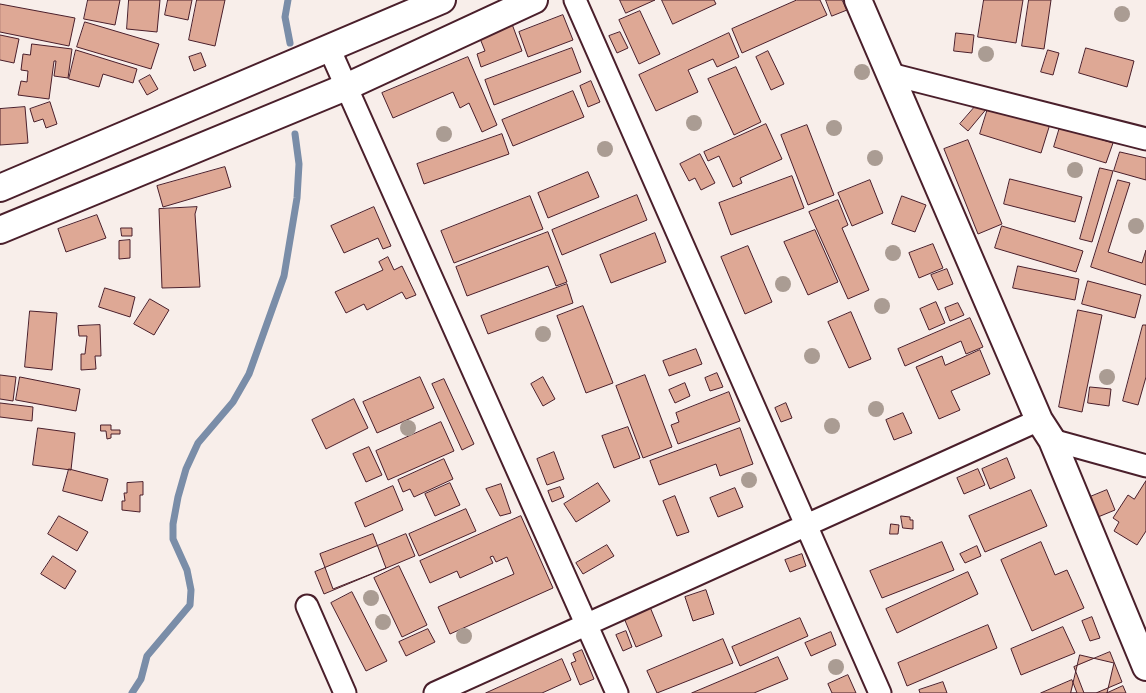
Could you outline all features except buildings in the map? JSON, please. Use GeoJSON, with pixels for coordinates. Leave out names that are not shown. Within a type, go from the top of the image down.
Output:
{"type":"FeatureCollection","features":[{"type":"Feature","properties":{"kind":"street"},"geometry":{"type":"LineString","coordinates":[[0,188],[442,0]]}},
{"type":"Feature","properties":{"kind":"street"},"geometry":{"type":"LineString","coordinates":[[0,230],[346,87],[534,0]]}},
{"type":"Feature","properties":{"kind":"street"},"geometry":{"type":"LineString","coordinates":[[575,0],[880,693]]}},
{"type":"Feature","properties":{"kind":"street"},"geometry":{"type":"LineString","coordinates":[[858,0],[1046,430],[1146,666]]}},
{"type":"Feature","properties":{"kind":"street"},"geometry":{"type":"LineString","coordinates":[[329,48],[617,693]]}},
{"type":"Feature","properties":{"kind":"street"},"geometry":{"type":"LineString","coordinates":[[890,74],[1146,139]]}},
{"type":"Feature","properties":{"kind":"street"},"geometry":{"type":"LineString","coordinates":[[435,693],[807,526],[1046,430],[1146,466]]}},
{"type":"Feature","properties":{"kind":"street"},"geometry":{"type":"LineString","coordinates":[[307,606],[345,693]]}},
{"type":"Feature","properties":{"kind":"waterway"},"geometry":{"type":"LineString","coordinates":[[288,0],[285,17],[290,43]]}},
{"type":"Feature","properties":{"kind":"waterway"},"geometry":{"type":"LineString","coordinates":[[132,693],[141,679],[147,656],[190,605],[191,590],[187,570],[173,539],[173,524],[178,497],[186,469],[198,443],[233,402],[249,374],[284,276],[297,198],[299,164],[295,134]]}}]}
